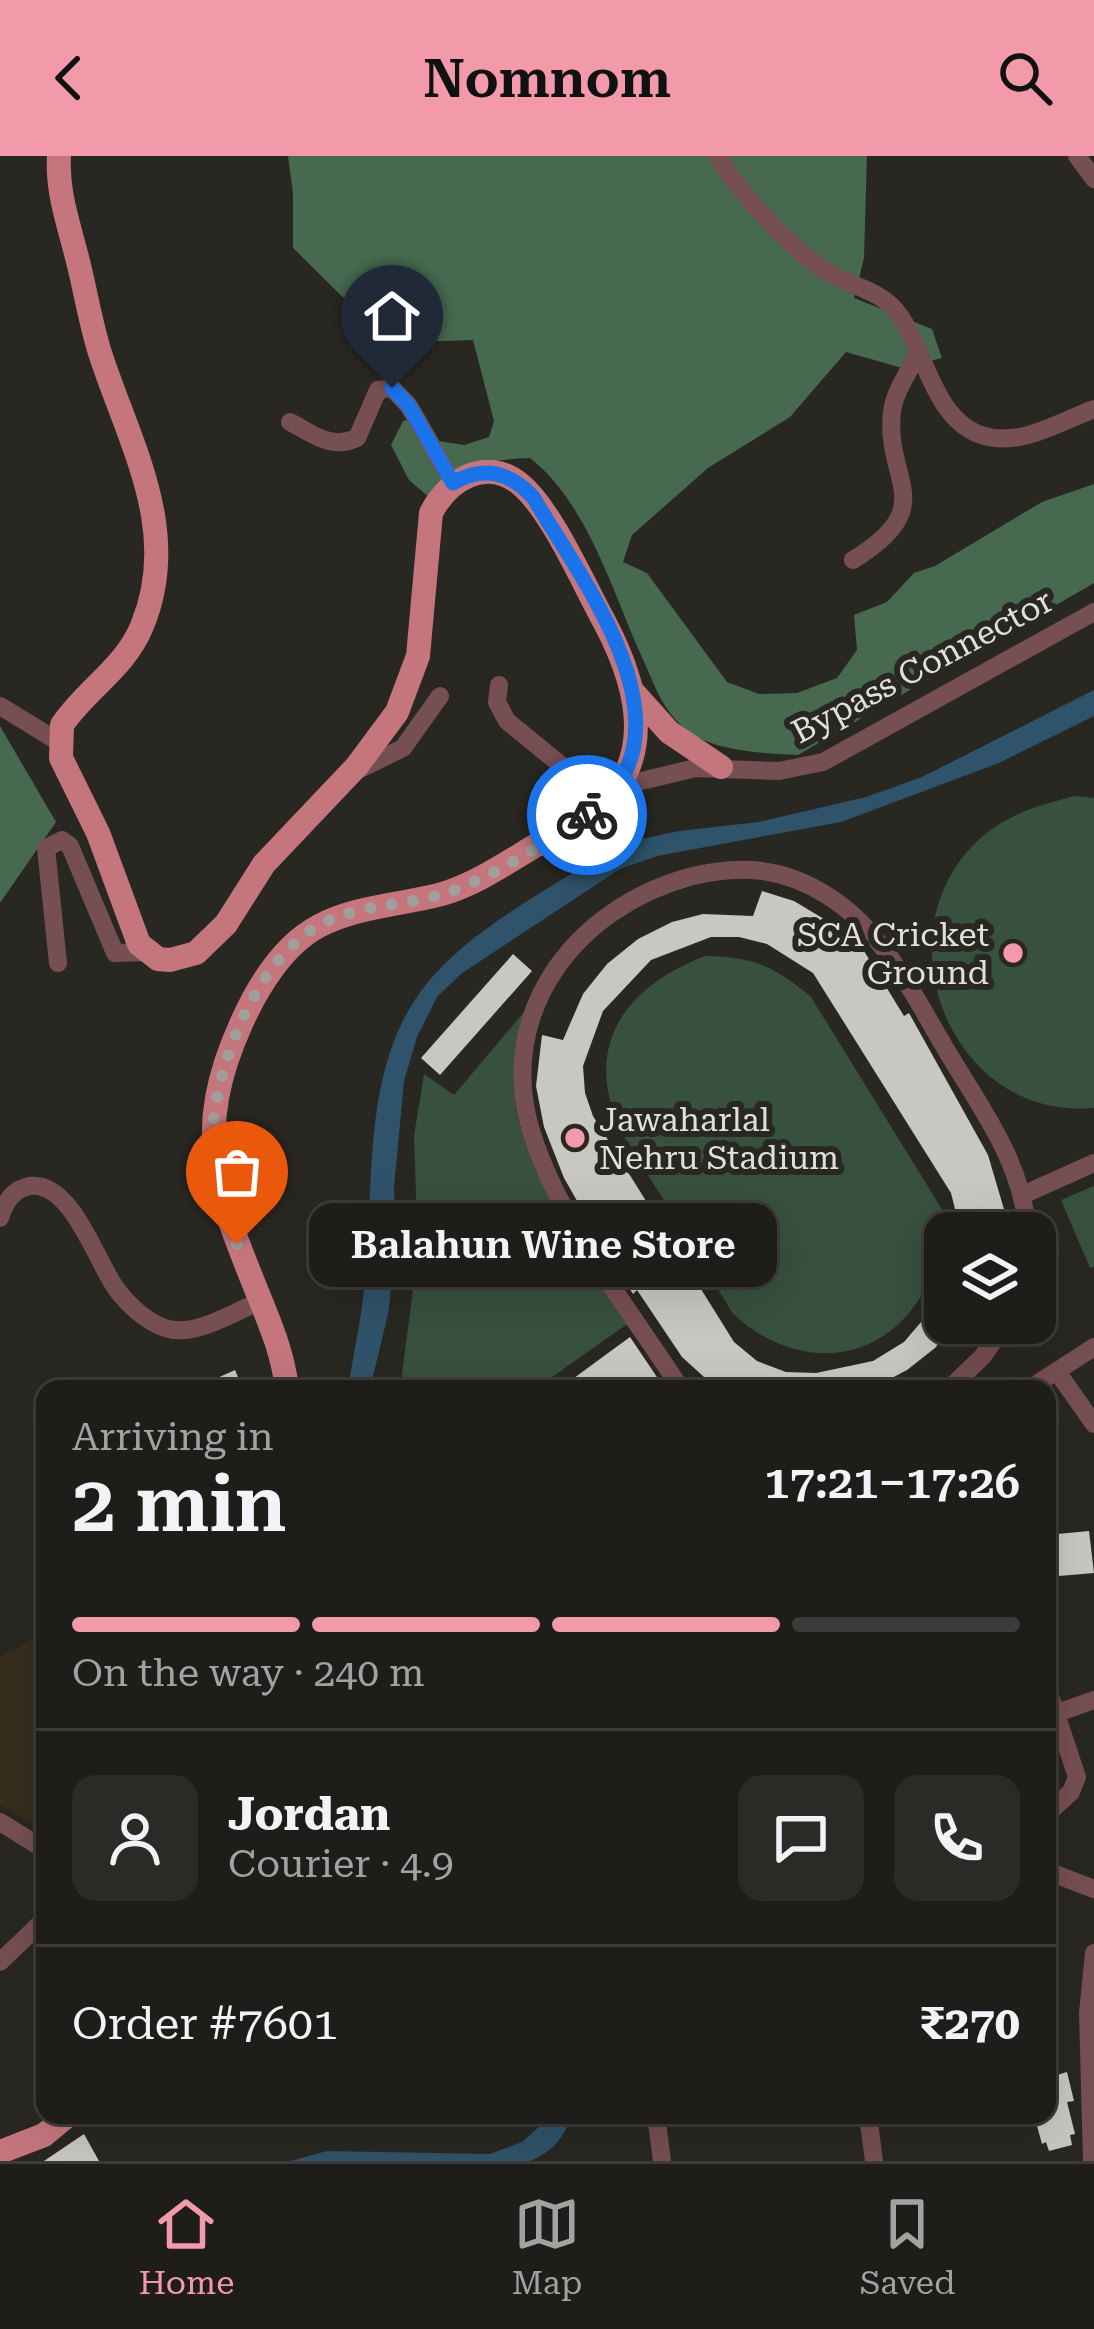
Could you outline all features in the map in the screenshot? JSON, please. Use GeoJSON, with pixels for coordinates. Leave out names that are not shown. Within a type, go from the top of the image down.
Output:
{"type":"FeatureCollection","features":[{"type":"Feature","properties":{"kind":"main road"},"geometry":{"type":"LineString","coordinates":[[58,156],[60,196],[91,322],[143,467],[157,532],[151,597],[142,627],[116,667],[72,710],[62,725],[59,742],[61,758],[98,833],[131,928],[147,952],[170,960],[210,942],[264,864],[348,775],[397,712],[423,624],[427,530],[439,497],[467,475],[510,477],[533,497],[613,638],[634,693],[635,746],[613,793]]}},
{"type":"Feature","properties":{"kind":"main road"},"geometry":{"type":"LineString","coordinates":[[634,693],[669,732],[721,767]]}},
{"type":"Feature","properties":{"kind":"main road","name":"Bypass Connector"},"geometry":{"type":"LineString","coordinates":[[285,1380],[280,1349],[220,1198],[212,1144],[225,1068],[263,980],[316,927],[474,881],[581,819],[613,793]]}},
{"type":"Feature","properties":{"kind":"main road"},"geometry":{"type":"LineString","coordinates":[[0,2152],[57,2124]]}},
{"type":"Feature","properties":{"kind":"street"},"geometry":{"type":"LineString","coordinates":[[717,156],[745,196],[800,248],[831,274],[886,300],[900,314],[948,409],[979,434],[1011,439],[1094,409]]}},
{"type":"Feature","properties":{"kind":"street"},"geometry":{"type":"LineString","coordinates":[[1077,156],[1094,179]]}},
{"type":"Feature","properties":{"kind":"street"},"geometry":{"type":"LineString","coordinates":[[853,560],[884,539],[899,516],[903,484],[891,414],[919,352]]}},
{"type":"Feature","properties":{"kind":"street"},"geometry":{"type":"LineString","coordinates":[[290,422],[332,444],[348,442],[358,438],[377,390],[392,388],[409,406],[453,483]]}},
{"type":"Feature","properties":{"kind":"street","name":"Bypass Connector"},"geometry":{"type":"LineString","coordinates":[[613,793],[676,771],[721,767],[779,771],[823,762],[1094,612]]}},
{"type":"Feature","properties":{"kind":"street"},"geometry":{"type":"LineString","coordinates":[[500,685],[497,702],[507,721],[613,793]]}},
{"type":"Feature","properties":{"kind":"street"},"geometry":{"type":"LineString","coordinates":[[348,775],[403,748],[440,696]]}},
{"type":"Feature","properties":{"kind":"street"},"geometry":{"type":"LineString","coordinates":[[0,706],[59,742]]}},
{"type":"Feature","properties":{"kind":"street"},"geometry":{"type":"LineString","coordinates":[[58,963],[46,848],[62,839],[70,846],[115,953],[147,952]]}},
{"type":"Feature","properties":{"kind":"street"},"geometry":{"type":"LineString","coordinates":[[675,1380],[564,1208],[531,1130],[523,1087],[534,1006],[576,942],[608,911],[633,897],[725,868],[787,877],[829,896],[890,955],[1011,1157],[1026,1212]]}},
{"type":"Feature","properties":{"kind":"street"},"geometry":{"type":"LineString","coordinates":[[1025,1194],[1094,1163]]}},
{"type":"Feature","properties":{"kind":"street"},"geometry":{"type":"LineString","coordinates":[[0,1218],[7,1201],[22,1188],[36,1186],[54,1192],[77,1218],[122,1297],[164,1328],[189,1330],[261,1300]]}},
{"type":"Feature","properties":{"kind":"street"},"geometry":{"type":"LineString","coordinates":[[958,1380],[991,1344]]}},
{"type":"Feature","properties":{"kind":"street"},"geometry":{"type":"LineString","coordinates":[[1045,1380],[1094,1347]]}},
{"type":"Feature","properties":{"kind":"street"},"geometry":{"type":"LineString","coordinates":[[1058,1373],[1094,1424]]}},
{"type":"Feature","properties":{"kind":"street"},"geometry":{"type":"LineString","coordinates":[[1056,1806],[1071,1792],[1076,1777],[1057,1713],[1094,1700]]}},
{"type":"Feature","properties":{"kind":"street"},"geometry":{"type":"LineString","coordinates":[[0,1822],[36,1844]]}},
{"type":"Feature","properties":{"kind":"street"},"geometry":{"type":"LineString","coordinates":[[1056,1873],[1094,1889]]}},
{"type":"Feature","properties":{"kind":"street"},"geometry":{"type":"LineString","coordinates":[[0,1962],[36,1928]]}},
{"type":"Feature","properties":{"kind":"street"},"geometry":{"type":"LineString","coordinates":[[1091,2160],[1088,2013],[1094,1953]]}},
{"type":"Feature","properties":{"kind":"street"},"geometry":{"type":"LineString","coordinates":[[657,2124],[662,2161]]}},
{"type":"Feature","properties":{"kind":"street"},"geometry":{"type":"LineString","coordinates":[[869,2124],[874,2161]]}},
{"type":"Feature","properties":{"kind":"shaded area"},"geometry":{"type":"Polygon","coordinates":[[[36,1637],[36,1826],[0,1805],[0,1657],[36,1637]]]}},
{"type":"Feature","properties":{"kind":"green space"},"geometry":{"type":"Polygon","coordinates":[[[288,156],[867,156],[864,258],[854,298],[932,329],[942,358],[902,368],[846,352],[790,417],[708,468],[632,535],[623,562],[647,573],[727,682],[759,694],[797,693],[837,678],[857,650],[854,615],[887,602],[914,573],[935,566],[1042,502],[1094,484],[1094,583],[798,755],[742,750],[701,739],[667,709],[583,524],[568,499],[530,458],[475,467],[430,498],[409,480],[391,445],[403,421],[423,418],[438,441],[464,445],[489,437],[494,421],[473,340],[409,342],[364,318],[293,248],[288,156]]]}},
{"type":"Feature","properties":{"kind":"green space"},"geometry":{"type":"Polygon","coordinates":[[[0,726],[56,822],[0,903],[0,726]]]}},
{"type":"Feature","properties":{"kind":"green space","name":"SCA Cricket Ground"},"geometry":{"type":"Polygon","coordinates":[[[1074,796],[1094,798],[1094,1108],[1043,1104],[1001,1084],[967,1053],[944,1012],[933,967],[935,920],[951,875],[983,836],[1015,816],[1074,796]]]}},
{"type":"Feature","properties":{"kind":"green space"},"geometry":{"type":"Polygon","coordinates":[[[705,956],[737,958],[762,965],[811,997],[944,1212],[924,1212],[924,1288],[919,1299],[897,1326],[869,1344],[837,1353],[803,1351],[768,1339],[733,1314],[621,1130],[606,1072],[609,1046],[633,1002],[677,969],[705,956]]]}},
{"type":"Feature","properties":{"kind":"green space"},"geometry":{"type":"Polygon","coordinates":[[[540,993],[517,1064],[515,1096],[521,1130],[572,1232],[633,1320],[548,1380],[401,1380],[418,1252],[414,1136],[424,1074],[454,1095],[540,993]]]}},
{"type":"Feature","properties":{"kind":"green space"},"geometry":{"type":"Polygon","coordinates":[[[1094,1186],[1094,1267],[1090,1268],[1061,1200],[1094,1186]]]}},
{"type":"Feature","properties":{"kind":"water"},"geometry":{"type":"Polygon","coordinates":[[[1094,690],[1094,716],[999,763],[841,822],[657,856],[620,869],[462,973],[437,997],[417,1037],[404,1081],[388,1314],[372,1380],[349,1380],[365,1286],[381,1087],[404,1018],[442,967],[510,912],[608,851],[633,841],[759,822],[866,797],[922,777],[1094,690]]]}},
{"type":"Feature","properties":{"kind":"water"},"geometry":{"type":"Polygon","coordinates":[[[542,2124],[568,2124],[557,2143],[530,2161],[291,2161],[327,2151],[490,2154],[522,2142],[542,2124]]]}},
{"type":"Feature","properties":{"kind":"building","name":"Jawaharlal Nehru Stadium"},"geometry":{"type":"Polygon","coordinates":[[[762,891],[794,901],[844,931],[864,951],[904,1016],[909,1013],[988,1155],[1005,1212],[956,1212],[951,1193],[813,973],[767,944],[739,937],[711,937],[651,960],[603,1011],[583,1066],[593,1116],[734,1342],[757,1361],[786,1372],[816,1373],[873,1361],[904,1342],[924,1319],[924,1344],[938,1344],[888,1380],[708,1380],[682,1357],[637,1290],[633,1294],[564,1178],[544,1127],[536,1086],[542,1035],[563,1040],[583,994],[607,964],[638,939],[672,922],[703,914],[753,916],[762,891]]]}},
{"type":"Feature","properties":{"kind":"building"},"geometry":{"type":"Polygon","coordinates":[[[513,954],[532,971],[440,1075],[421,1058],[513,954]]]}},
{"type":"Feature","properties":{"kind":"building"},"geometry":{"type":"Polygon","coordinates":[[[630,1337],[659,1380],[571,1380],[630,1337]]]}},
{"type":"Feature","properties":{"kind":"building"},"geometry":{"type":"Polygon","coordinates":[[[235,1370],[239,1380],[213,1380],[235,1370]]]}},
{"type":"Feature","properties":{"kind":"building"},"geometry":{"type":"Polygon","coordinates":[[[1089,1531],[1094,1573],[1056,1576],[1056,1534],[1089,1531]]]}},
{"type":"Feature","properties":{"kind":"building"},"geometry":{"type":"Polygon","coordinates":[[[1067,2072],[1074,2101],[1067,2102],[1075,2134],[1070,2135],[1072,2145],[1049,2151],[1036,2124],[1056,2124],[1056,2075],[1067,2072]]]}},
{"type":"Feature","properties":{"kind":"building"},"geometry":{"type":"Polygon","coordinates":[[[84,2134],[99,2161],[44,2161],[84,2134]]]}},
{"type":"Feature","properties":{"kind":"way so far"},"geometry":{"type":"LineString","coordinates":[[237,1244],[215,1180],[213,1125],[231,1049],[263,980],[316,927],[367,909],[448,892],[587,815]]}},
{"type":"Feature","properties":{"kind":"place","name":"SCA Cricket Ground"},"geometry":{"type":"Point","coordinates":[1013,953]}},
{"type":"Feature","properties":{"kind":"place","name":"Jawaharlal Nehru Stadium"},"geometry":{"type":"Point","coordinates":[575,1138]}},
{"type":"Feature","properties":{"kind":"place","name":"Balahun Wine Store"},"geometry":{"type":"Point","coordinates":[237,1244]}},
{"type":"Feature","properties":{"kind":"route"},"geometry":{"type":"LineString","coordinates":[[392,388],[409,406],[453,483],[467,475],[497,473],[521,484],[533,497],[623,660],[634,693],[635,746],[620,786],[587,815]]}}]}
